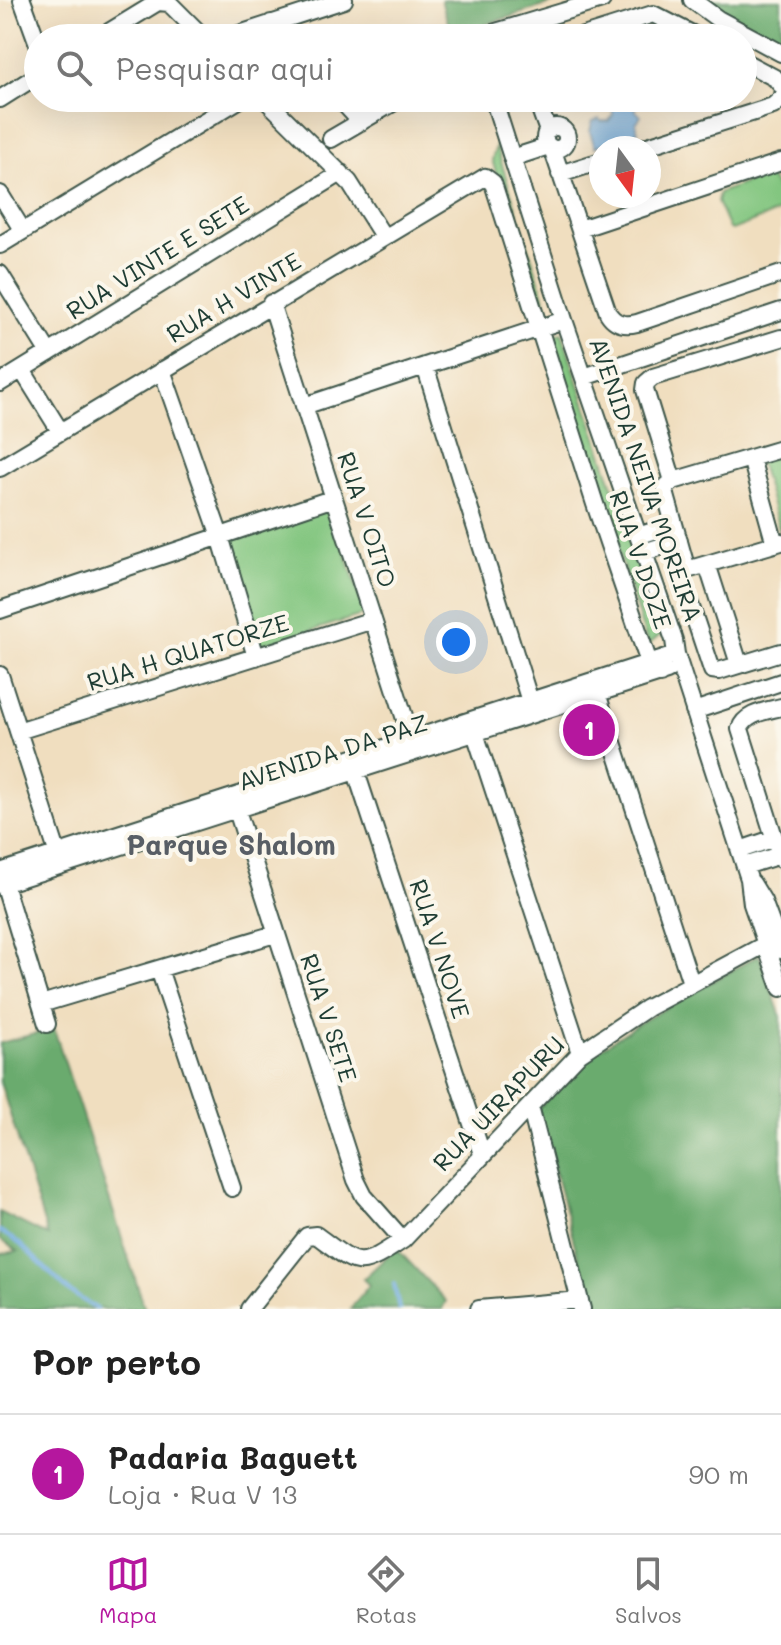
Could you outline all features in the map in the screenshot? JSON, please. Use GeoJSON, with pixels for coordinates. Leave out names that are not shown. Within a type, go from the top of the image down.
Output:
{"type":"FeatureCollection","features":[{"type":"Feature","properties":{"kind":"street"},"geometry":{"type":"LineString","coordinates":[[22,0],[31,24]]}},
{"type":"Feature","properties":{"kind":"street"},"geometry":{"type":"LineString","coordinates":[[268,24],[344,0]]}},
{"type":"Feature","properties":{"kind":"street"},"geometry":{"type":"LineString","coordinates":[[522,24],[602,0]]}},
{"type":"Feature","properties":{"kind":"street"},"geometry":{"type":"LineString","coordinates":[[692,0],[728,24]]}},
{"type":"Feature","properties":{"kind":"street"},"geometry":{"type":"LineString","coordinates":[[121,24],[158,1],[169,3],[190,24]]}},
{"type":"Feature","properties":{"kind":"street"},"geometry":{"type":"LineString","coordinates":[[621,24],[653,14],[673,24]]}},
{"type":"Feature","properties":{"kind":"street"},"geometry":{"type":"LineString","coordinates":[[757,40],[781,53]]}},
{"type":"Feature","properties":{"kind":"street"},"geometry":{"type":"LineString","coordinates":[[757,68],[781,85]]}},
{"type":"Feature","properties":{"kind":"street"},"geometry":{"type":"LineString","coordinates":[[0,99],[24,84]]}},
{"type":"Feature","properties":{"kind":"street"},"geometry":{"type":"LineString","coordinates":[[757,111],[773,106],[781,99]]}},
{"type":"Feature","properties":{"kind":"street"},"geometry":{"type":"LineString","coordinates":[[0,245],[219,112]]}},
{"type":"Feature","properties":{"kind":"street"},"geometry":{"type":"LineString","coordinates":[[278,112],[349,182],[383,236]]}},
{"type":"Feature","properties":{"kind":"street"},"geometry":{"type":"LineString","coordinates":[[352,112],[361,122]]}},
{"type":"Feature","properties":{"kind":"street"},"geometry":{"type":"LineString","coordinates":[[331,139],[378,112]]}},
{"type":"Feature","properties":{"kind":"street","name":"AVENIDA NEIVA MOREIRA"},"geometry":{"type":"LineString","coordinates":[[500,112],[519,151],[564,320],[674,640],[678,661],[745,865],[752,904],[773,947],[781,988]]}},
{"type":"Feature","properties":{"kind":"street"},"geometry":{"type":"LineString","coordinates":[[540,112],[608,313],[620,324],[637,323],[781,274]]}},
{"type":"Feature","properties":{"kind":"street"},"geometry":{"type":"LineString","coordinates":[[661,142],[754,112]]}},
{"type":"Feature","properties":{"kind":"street"},"geometry":{"type":"LineString","coordinates":[[519,151],[548,140]]}},
{"type":"Feature","properties":{"kind":"street"},"geometry":{"type":"LineString","coordinates":[[580,229],[781,162]]}},
{"type":"Feature","properties":{"kind":"street"},"geometry":{"type":"LineString","coordinates":[[560,174],[589,165]]}},
{"type":"Feature","properties":{"kind":"street","name":"RUA VINTE E SETE"},"geometry":{"type":"LineString","coordinates":[[0,383],[341,173]]}},
{"type":"Feature","properties":{"kind":"street","name":"RUA H VINTE"},"geometry":{"type":"LineString","coordinates":[[0,468],[480,178],[489,178],[493,183]]}},
{"type":"Feature","properties":{"kind":"street","name":"RUA V DOZE"},"geometry":{"type":"LineString","coordinates":[[493,183],[595,504],[654,668]]}},
{"type":"Feature","properties":{"kind":"street"},"geometry":{"type":"LineString","coordinates":[[0,194],[23,231]]}},
{"type":"Feature","properties":{"kind":"street"},"geometry":{"type":"LineString","coordinates":[[0,274],[49,353]]}},
{"type":"Feature","properties":{"kind":"street","name":"RUA V OITO"},"geometry":{"type":"LineString","coordinates":[[271,303],[414,746]]}},
{"type":"Feature","properties":{"kind":"street"},"geometry":{"type":"LineString","coordinates":[[584,377],[781,311]]}},
{"type":"Feature","properties":{"kind":"street"},"geometry":{"type":"LineString","coordinates":[[304,406],[564,320]]}},
{"type":"Feature","properties":{"kind":"street"},"geometry":{"type":"LineString","coordinates":[[673,481],[645,390],[646,383],[653,377],[781,338]]}},
{"type":"Feature","properties":{"kind":"street"},"geometry":{"type":"LineString","coordinates":[[425,366],[532,708]]}},
{"type":"Feature","properties":{"kind":"street"},"geometry":{"type":"LineString","coordinates":[[22,370],[60,431]]}},
{"type":"Feature","properties":{"kind":"street"},"geometry":{"type":"LineString","coordinates":[[162,370],[220,536],[256,657]]}},
{"type":"Feature","properties":{"kind":"street"},"geometry":{"type":"LineString","coordinates":[[687,570],[665,492],[667,486],[673,481],[781,449]]}},
{"type":"Feature","properties":{"kind":"street"},"geometry":{"type":"LineString","coordinates":[[751,458],[778,543],[687,570],[681,575],[710,668],[716,671],[781,652]]}},
{"type":"Feature","properties":{"kind":"street"},"geometry":{"type":"LineString","coordinates":[[0,610],[334,498]]}},
{"type":"Feature","properties":{"kind":"street"},"geometry":{"type":"LineString","coordinates":[[638,536],[677,532]]}},
{"type":"Feature","properties":{"kind":"street"},"geometry":{"type":"LineString","coordinates":[[644,552],[677,532]]}},
{"type":"Feature","properties":{"kind":"street"},"geometry":{"type":"LineString","coordinates":[[707,564],[739,664]]}},
{"type":"Feature","properties":{"kind":"street","name":"RUA H QUATORZE"},"geometry":{"type":"LineString","coordinates":[[18,731],[373,620]]}},
{"type":"Feature","properties":{"kind":"street","name":"AVENIDA DA PAZ"},"geometry":{"type":"LineString","coordinates":[[1,878],[678,661]]}},
{"type":"Feature","properties":{"kind":"street"},"geometry":{"type":"LineString","coordinates":[[0,675],[60,859]]}},
{"type":"Feature","properties":{"kind":"street"},"geometry":{"type":"LineString","coordinates":[[694,711],[781,682]]}},
{"type":"Feature","properties":{"kind":"street"},"geometry":{"type":"LineString","coordinates":[[595,688],[691,983]]}},
{"type":"Feature","properties":{"kind":"street"},"geometry":{"type":"LineString","coordinates":[[745,865],[775,858],[771,831],[741,726],[749,717],[781,707]]}},
{"type":"Feature","properties":{"kind":"street"},"geometry":{"type":"LineString","coordinates":[[473,727],[580,1053]]}},
{"type":"Feature","properties":{"kind":"street","name":"RUA V NOVE"},"geometry":{"type":"LineString","coordinates":[[353,765],[482,1154]]}},
{"type":"Feature","properties":{"kind":"street","name":"RUA V SETE"},"geometry":{"type":"LineString","coordinates":[[234,803],[356,1180],[364,1196],[403,1240]]}},
{"type":"Feature","properties":{"kind":"street"},"geometry":{"type":"LineString","coordinates":[[745,865],[771,831]]}},
{"type":"Feature","properties":{"kind":"street"},"geometry":{"type":"LineString","coordinates":[[1,878],[47,1024]]}},
{"type":"Feature","properties":{"kind":"street"},"geometry":{"type":"LineString","coordinates":[[41,1004],[275,934]]}},
{"type":"Feature","properties":{"kind":"street","name":"RUA UIRAPURU"},"geometry":{"type":"LineString","coordinates":[[249,1309],[307,1236],[316,1235],[350,1260],[363,1263],[403,1240],[580,1053],[691,983],[773,947]]}},
{"type":"Feature","properties":{"kind":"street"},"geometry":{"type":"LineString","coordinates":[[159,969],[232,1188]]}},
{"type":"Feature","properties":{"kind":"street"},"geometry":{"type":"LineString","coordinates":[[479,1309],[581,1304],[530,1106]]}},
{"type":"Feature","properties":{"kind":"green space"},"geometry":{"type":"Polygon","coordinates":[[[441,0],[563,0],[487,24],[449,24],[441,0]]]}},
{"type":"Feature","properties":{"kind":"green space"},"geometry":{"type":"Polygon","coordinates":[[[708,0],[781,0],[781,46],[757,32],[757,24],[745,24],[708,0]]]}},
{"type":"Feature","properties":{"kind":"green space"},"geometry":{"type":"Polygon","coordinates":[[[496,146],[551,318],[543,320],[492,160],[496,146]]]}},
{"type":"Feature","properties":{"kind":"green space"},"geometry":{"type":"Polygon","coordinates":[[[764,176],[772,181],[777,190],[780,211],[729,229],[717,202],[719,193],[764,176]]]}},
{"type":"Feature","properties":{"kind":"green space"},"geometry":{"type":"Polygon","coordinates":[[[562,333],[662,634],[648,645],[550,337],[562,333]]]}},
{"type":"Feature","properties":{"kind":"green space"},"geometry":{"type":"Polygon","coordinates":[[[781,456],[781,536],[759,460],[781,456]]]}},
{"type":"Feature","properties":{"kind":"green space"},"geometry":{"type":"Polygon","coordinates":[[[331,507],[365,614],[259,647],[226,540],[331,507]]]}},
{"type":"Feature","properties":{"kind":"green space"},"geometry":{"type":"Polygon","coordinates":[[[759,955],[781,1017],[781,1309],[592,1309],[538,1109],[583,1060],[638,1024],[759,955]]]}},
{"type":"Feature","properties":{"kind":"green space"},"geometry":{"type":"Polygon","coordinates":[[[54,1029],[145,1309],[0,1309],[0,1254],[18,1251],[0,1240],[0,1212],[48,1236],[0,1082],[0,1043],[54,1029]]]}},
{"type":"Feature","properties":{"kind":"green space"},"geometry":{"type":"Polygon","coordinates":[[[396,1248],[446,1301],[442,1309],[350,1309],[369,1285],[363,1279],[396,1248]]]}},
{"type":"Feature","properties":{"kind":"water"},"geometry":{"type":"Polygon","coordinates":[[[613,112],[637,112],[641,116],[636,123],[638,132],[627,136],[591,136],[592,122],[599,119],[609,121],[613,112]]]}},
{"type":"Feature","properties":{"kind":"building"},"geometry":{"type":"Polygon","coordinates":[[[590,708],[603,748],[585,754],[573,714],[590,708]]]}},
{"type":"Feature","properties":{"kind":"waterway"},"geometry":{"type":"LineString","coordinates":[[0,1231],[20,1244],[70,1292],[97,1309]]}},
{"type":"Feature","properties":{"kind":"waterway"},"geometry":{"type":"LineString","coordinates":[[394,1284],[399,1309]]}},
{"type":"Feature","properties":{"kind":"place","name":"Padaria Baguett"},"geometry":{"type":"Point","coordinates":[589,730]}},
{"type":"Feature","properties":{"kind":"district","name":"Parque Shalom"},"geometry":{"type":"Point","coordinates":[231,845]}}]}
